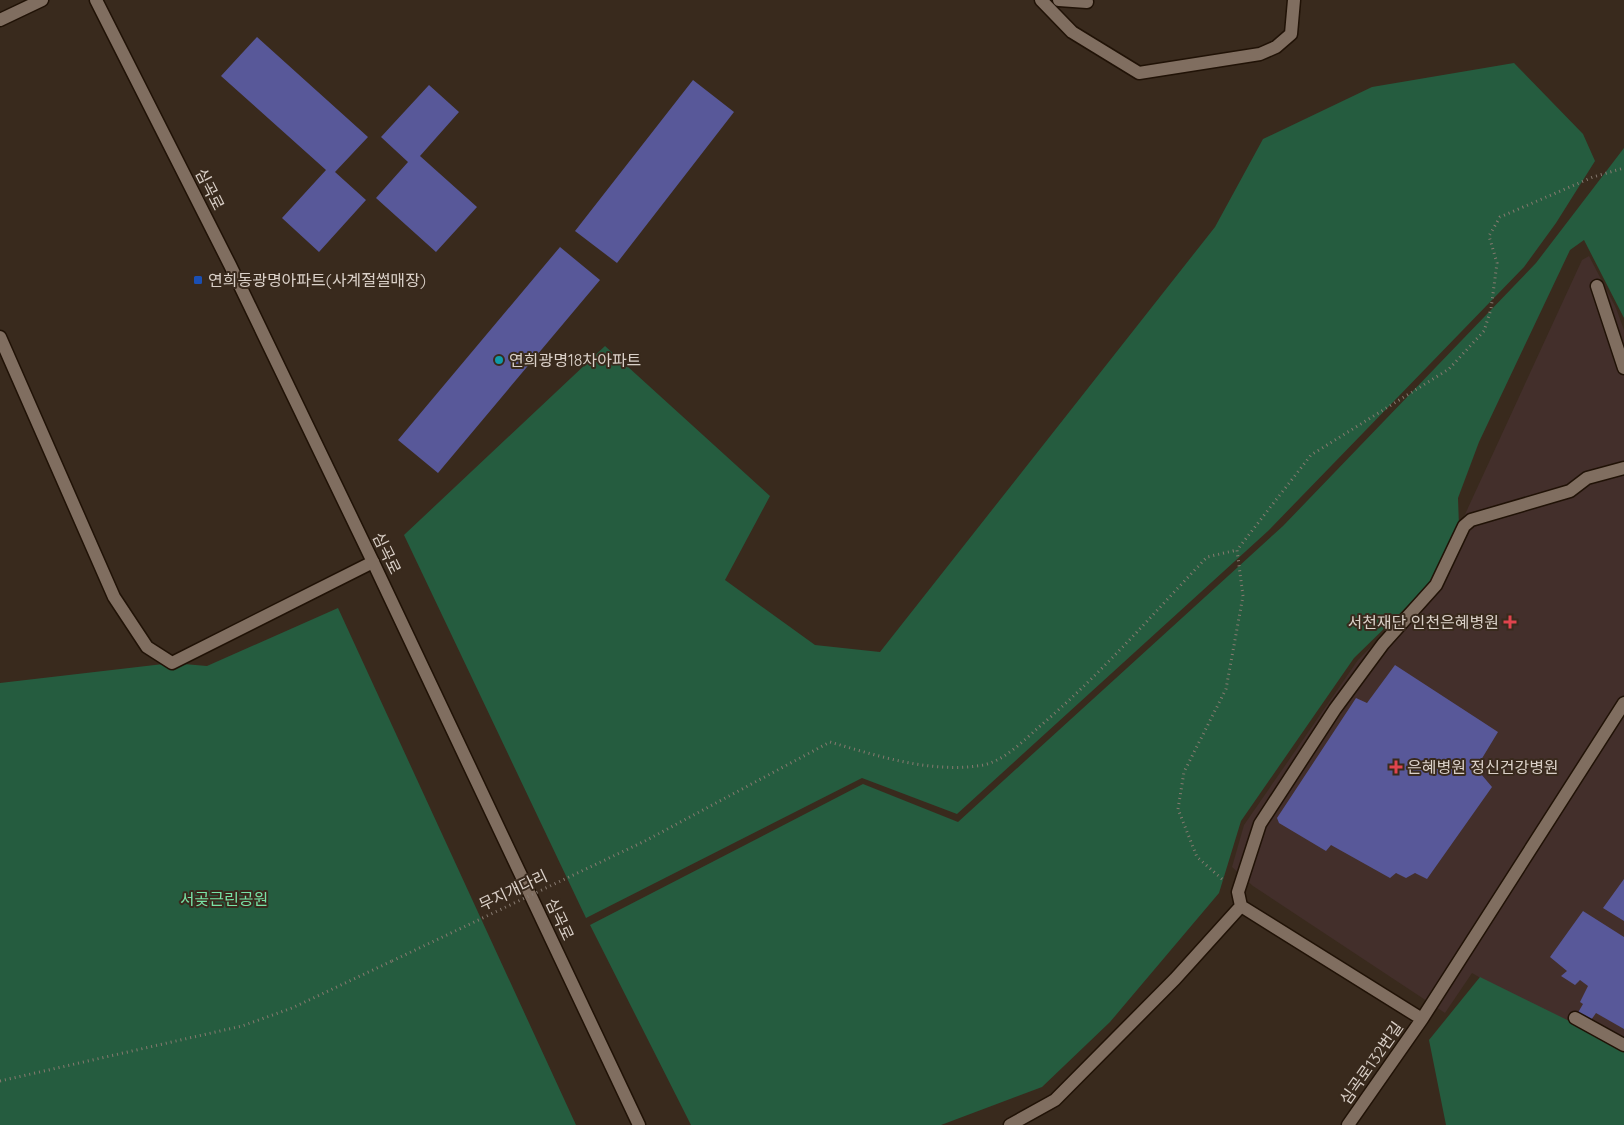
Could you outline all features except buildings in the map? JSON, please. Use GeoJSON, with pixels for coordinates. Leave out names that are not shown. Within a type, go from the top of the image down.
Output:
{"type":"FeatureCollection","features":[{"type":"Feature","properties":{"kind":"street"},"geometry":{"type":"LineString","coordinates":[[0,20],[42,0]]}},
{"type":"Feature","properties":{"kind":"street","name":"심곡로"},"geometry":{"type":"LineString","coordinates":[[96,0],[230,265],[374,562],[639,1125]]}},
{"type":"Feature","properties":{"kind":"street"},"geometry":{"type":"LineString","coordinates":[[1041,0],[1072,32],[1121,64],[1139,73],[1260,54],[1276,47],[1291,34],[1294,0]]}},
{"type":"Feature","properties":{"kind":"street"},"geometry":{"type":"LineString","coordinates":[[1059,0],[1087,2]]}},
{"type":"Feature","properties":{"kind":"street"},"geometry":{"type":"LineString","coordinates":[[1597,286],[1624,368]]}},
{"type":"Feature","properties":{"kind":"street"},"geometry":{"type":"LineString","coordinates":[[0,337],[114,597],[147,647],[172,663],[374,562]]}},
{"type":"Feature","properties":{"kind":"street"},"geometry":{"type":"LineString","coordinates":[[1422,1019],[1241,906],[1238,892],[1260,824],[1356,680],[1383,644],[1436,585],[1464,526],[1471,520],[1570,491],[1587,478],[1624,468]]}},
{"type":"Feature","properties":{"kind":"street","name":"심곡로132번길"},"geometry":{"type":"LineString","coordinates":[[1348,1125],[1422,1019],[1624,704]]}},
{"type":"Feature","properties":{"kind":"street"},"geometry":{"type":"LineString","coordinates":[[1010,1125],[1055,1100],[1175,979],[1241,906]]}},
{"type":"Feature","properties":{"kind":"street"},"geometry":{"type":"LineString","coordinates":[[1575,1018],[1624,1044]]}},
{"type":"Feature","properties":{"kind":"path"},"geometry":{"type":"LineString","coordinates":[[1238,892],[1197,857],[1178,809],[1184,772],[1226,689],[1242,596],[1237,550],[1311,455],[1449,369],[1484,331],[1491,309],[1497,262],[1489,236],[1500,217],[1594,177],[1624,168]]}},
{"type":"Feature","properties":{"kind":"path","name":"무지개다리"},"geometry":{"type":"LineString","coordinates":[[0,1081],[242,1026],[292,1008],[645,841],[830,742],[886,759],[951,768],[985,764],[1012,751],[1079,693],[1207,557],[1237,550]]}},
{"type":"Feature","properties":{"kind":"shaded area","name":"서천재단 인천은혜병원"},"geometry":{"type":"Polygon","coordinates":[[[1589,256],[1616,308],[1624,330],[1624,1062],[1472,973],[1445,1013],[1253,886],[1232,867],[1244,825],[1358,660],[1433,584],[1582,260],[1589,256]]]}},
{"type":"Feature","properties":{"kind":"green space"},"geometry":{"type":"Polygon","coordinates":[[[1514,63],[1583,134],[1595,161],[1556,223],[1524,267],[1268,531],[957,814],[862,778],[586,918],[404,535],[605,346],[770,496],[725,580],[815,645],[880,652],[1215,227],[1263,139],[1372,87],[1514,63]]]}},
{"type":"Feature","properties":{"kind":"green space"},"geometry":{"type":"Polygon","coordinates":[[[1624,148],[1624,318],[1584,240],[1570,250],[1479,442],[1458,498],[1459,526],[1431,583],[1354,658],[1241,821],[1219,893],[1110,1022],[1042,1087],[941,1125],[691,1125],[590,925],[863,784],[958,822],[1283,526],[1536,263],[1624,148]]]}},
{"type":"Feature","properties":{"kind":"green space","name":"서곶근린공원"},"geometry":{"type":"Polygon","coordinates":[[[338,608],[576,1125],[0,1125],[0,683],[172,663],[207,666],[338,608]]]}},
{"type":"Feature","properties":{"kind":"green space"},"geometry":{"type":"Polygon","coordinates":[[[1480,977],[1624,1048],[1624,1125],[1446,1125],[1429,1040],[1480,977]]]}},
{"type":"Feature","properties":{"kind":"place","name":"연희동광명아파트(사계절썰매장)"},"geometry":{"type":"Point","coordinates":[198,280]}},
{"type":"Feature","properties":{"kind":"place","name":"연희광명18차아파트"},"geometry":{"type":"Point","coordinates":[499,360]}},
{"type":"Feature","properties":{"kind":"place","name":"서천재단 인천은혜병원"},"geometry":{"type":"Point","coordinates":[1510,622]}},
{"type":"Feature","properties":{"kind":"place","name":"은혜병원 정신건강병원"},"geometry":{"type":"Point","coordinates":[1396,767]}}]}
